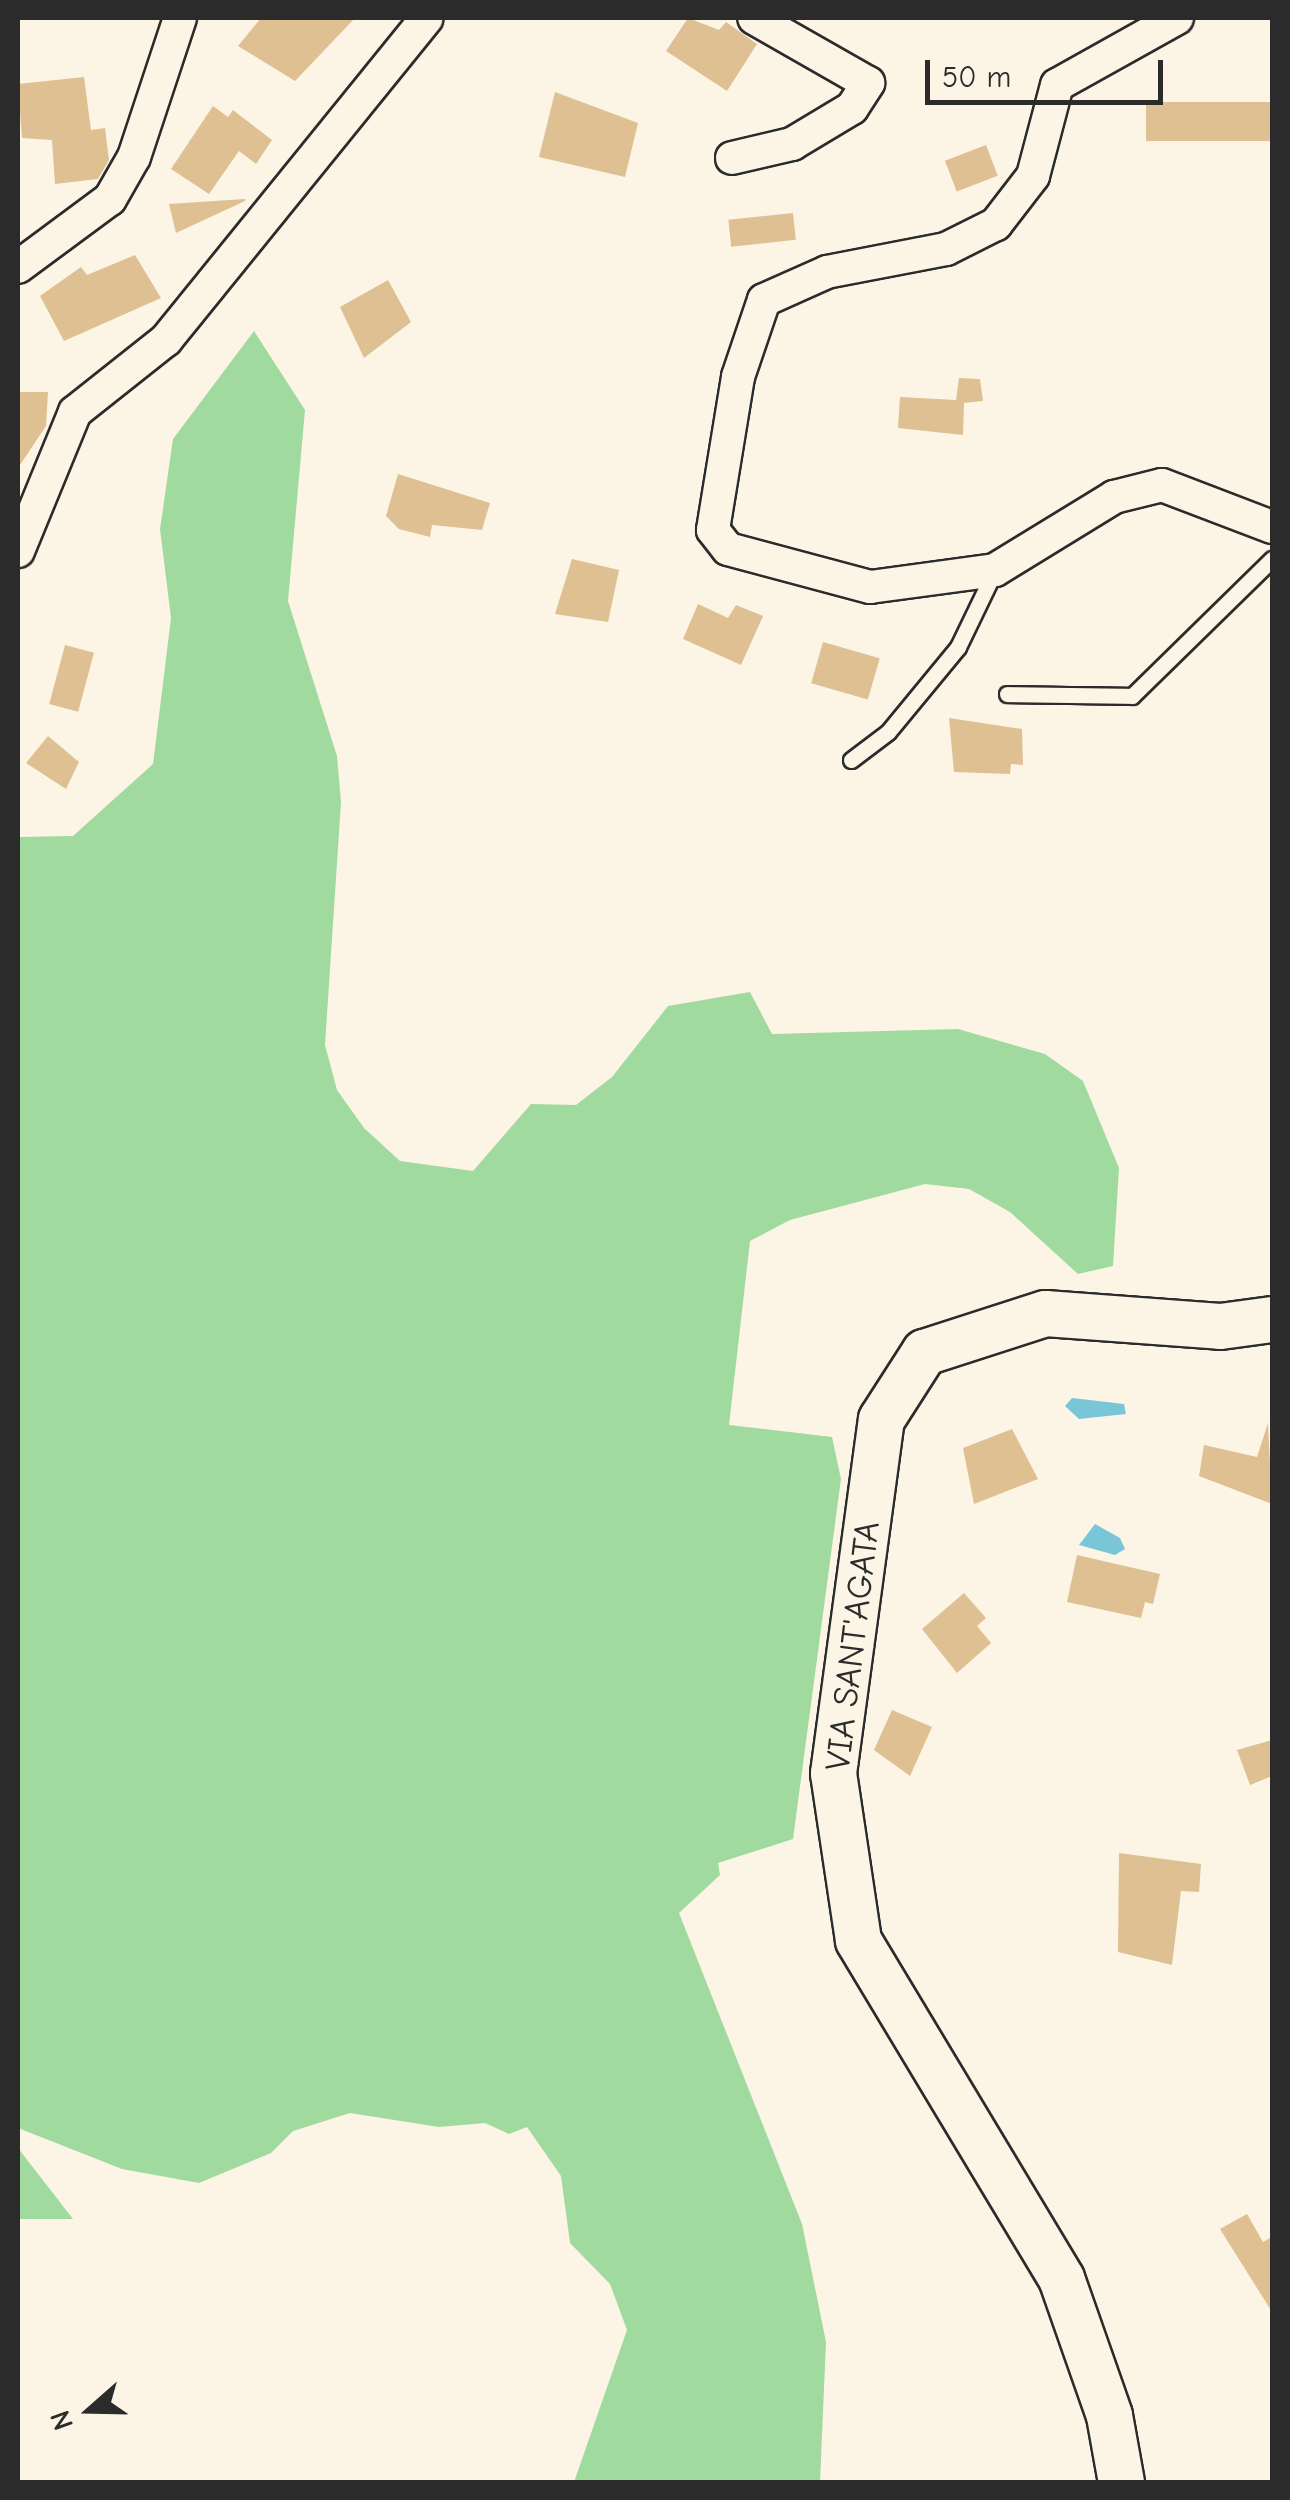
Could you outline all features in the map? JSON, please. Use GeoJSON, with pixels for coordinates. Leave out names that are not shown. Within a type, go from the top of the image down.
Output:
{"type":"FeatureCollection","features":[{"type":"Feature","properties":{"kind":"street"},"geometry":{"type":"LineString","coordinates":[[18,267],[110,200],[134,158],[180,18]]}},
{"type":"Feature","properties":{"kind":"street"},"geometry":{"type":"LineString","coordinates":[[732,158],[792,144],[852,108],[868,83],[754,18]]}},
{"type":"Feature","properties":{"kind":"street"},"geometry":{"type":"LineString","coordinates":[[1177,18],[1056,86],[1033,176],[996,224],[946,249],[827,272],[764,300],[717,488],[713,530],[728,549],[870,587],[995,570],[1114,498],[1162,485],[1272,527]]}},
{"type":"Feature","properties":{"kind":"street"},"geometry":{"type":"LineString","coordinates":[[18,550],[76,412],[166,340],[418,25]]}},
{"type":"Feature","properties":{"kind":"street","name":"VIA SANT'AGATA"},"geometry":{"type":"LineString","coordinates":[[1121,2482],[1109,2415],[1060,2278],[858,1940],[832,1774],[880,1419],[924,1352],[1045,1313],[1220,1326],[1272,1319]]}},
{"type":"Feature","properties":{"kind":"lane"},"geometry":{"type":"LineString","coordinates":[[1007,694],[1132,696],[1272,559]]}},
{"type":"Feature","properties":{"kind":"lane"},"geometry":{"type":"LineString","coordinates":[[851,760],[888,732],[958,647],[995,570]]}},
{"type":"Feature","properties":{"kind":"green space"},"geometry":{"type":"Polygon","coordinates":[[[254,331],[305,410],[288,601],[337,756],[341,802],[325,1045],[337,1090],[364,1128],[400,1161],[473,1171],[531,1104],[576,1105],[612,1077],[668,1006],[750,992],[772,1034],[958,1029],[1045,1054],[1083,1081],[1119,1168],[1113,1266],[1078,1274],[1010,1212],[969,1189],[925,1184],[790,1220],[750,1241],[729,1425],[832,1437],[841,1479],[793,1839],[718,1863],[720,1875],[679,1913],[802,2224],[826,2342],[820,2482],[574,2482],[627,2330],[610,2284],[570,2243],[561,2176],[527,2127],[509,2134],[485,2123],[439,2127],[350,2113],[293,2131],[271,2153],[199,2183],[122,2169],[18,2128],[18,837],[73,836],[153,764],[171,618],[160,529],[173,439],[254,331]]]}},
{"type":"Feature","properties":{"kind":"green space"},"geometry":{"type":"Polygon","coordinates":[[[18,2148],[73,2219],[18,2219],[18,2148]]]}},
{"type":"Feature","properties":{"kind":"water"},"geometry":{"type":"Polygon","coordinates":[[[1072,1398],[1124,1404],[1126,1414],[1079,1419],[1065,1406],[1072,1398]]]}},
{"type":"Feature","properties":{"kind":"water"},"geometry":{"type":"Polygon","coordinates":[[[1095,1524],[1120,1538],[1125,1549],[1115,1555],[1079,1545],[1095,1524]]]}},
{"type":"Feature","properties":{"kind":"building"},"geometry":{"type":"Polygon","coordinates":[[[261,18],[355,18],[295,81],[238,46],[261,18]]]}},
{"type":"Feature","properties":{"kind":"building"},"geometry":{"type":"Polygon","coordinates":[[[688,18],[719,30],[726,22],[757,44],[727,91],[666,51],[688,18]]]}},
{"type":"Feature","properties":{"kind":"building"},"geometry":{"type":"Polygon","coordinates":[[[84,77],[91,130],[105,128],[109,160],[98,179],[55,184],[52,140],[22,138],[18,84],[84,77]]]}},
{"type":"Feature","properties":{"kind":"building"},"geometry":{"type":"Polygon","coordinates":[[[555,92],[638,123],[625,177],[539,157],[555,92]]]}},
{"type":"Feature","properties":{"kind":"building"},"geometry":{"type":"Polygon","coordinates":[[[1146,102],[1272,102],[1272,141],[1146,141],[1146,102]]]}},
{"type":"Feature","properties":{"kind":"building"},"geometry":{"type":"Polygon","coordinates":[[[213,106],[228,117],[233,110],[272,140],[256,164],[239,151],[209,194],[171,169],[213,106]]]}},
{"type":"Feature","properties":{"kind":"building"},"geometry":{"type":"Polygon","coordinates":[[[986,145],[998,176],[957,192],[945,161],[986,145]]]}},
{"type":"Feature","properties":{"kind":"building"},"geometry":{"type":"Polygon","coordinates":[[[245,201],[176,233],[169,204],[245,201]]]}},
{"type":"Feature","properties":{"kind":"building"},"geometry":{"type":"Polygon","coordinates":[[[793,213],[796,240],[731,247],[728,220],[793,213]]]}},
{"type":"Feature","properties":{"kind":"building"},"geometry":{"type":"Polygon","coordinates":[[[135,255],[161,298],[64,341],[40,296],[81,267],[87,275],[135,255]]]}},
{"type":"Feature","properties":{"kind":"building"},"geometry":{"type":"Polygon","coordinates":[[[388,280],[411,322],[364,358],[340,307],[388,280]]]}},
{"type":"Feature","properties":{"kind":"building"},"geometry":{"type":"Polygon","coordinates":[[[959,378],[980,379],[983,401],[964,403],[963,435],[898,428],[900,397],[956,400],[959,378]]]}},
{"type":"Feature","properties":{"kind":"building"},"geometry":{"type":"Polygon","coordinates":[[[18,392],[48,392],[46,426],[18,468],[18,392]]]}},
{"type":"Feature","properties":{"kind":"building"},"geometry":{"type":"Polygon","coordinates":[[[398,474],[490,503],[482,530],[432,525],[430,537],[399,529],[386,516],[398,474]]]}},
{"type":"Feature","properties":{"kind":"building"},"geometry":{"type":"Polygon","coordinates":[[[572,559],[619,570],[608,622],[555,614],[572,559]]]}},
{"type":"Feature","properties":{"kind":"building"},"geometry":{"type":"Polygon","coordinates":[[[698,604],[728,618],[736,605],[763,616],[741,665],[683,639],[698,604]]]}},
{"type":"Feature","properties":{"kind":"building"},"geometry":{"type":"Polygon","coordinates":[[[823,642],[880,658],[868,700],[811,683],[823,642]]]}},
{"type":"Feature","properties":{"kind":"building"},"geometry":{"type":"Polygon","coordinates":[[[65,645],[94,653],[78,712],[49,704],[65,645]]]}},
{"type":"Feature","properties":{"kind":"building"},"geometry":{"type":"Polygon","coordinates":[[[949,718],[1022,729],[1023,765],[1011,764],[1010,774],[954,772],[949,718]]]}},
{"type":"Feature","properties":{"kind":"building"},"geometry":{"type":"Polygon","coordinates":[[[48,736],[79,762],[66,789],[26,763],[48,736]]]}},
{"type":"Feature","properties":{"kind":"building"},"geometry":{"type":"Polygon","coordinates":[[[1268,1423],[1272,1504],[1199,1476],[1204,1445],[1257,1457],[1268,1423]]]}},
{"type":"Feature","properties":{"kind":"building"},"geometry":{"type":"Polygon","coordinates":[[[1012,1429],[1038,1479],[974,1504],[963,1448],[1012,1429]]]}},
{"type":"Feature","properties":{"kind":"building"},"geometry":{"type":"Polygon","coordinates":[[[1077,1555],[1160,1574],[1153,1604],[1145,1602],[1141,1618],[1067,1602],[1077,1555]]]}},
{"type":"Feature","properties":{"kind":"building"},"geometry":{"type":"Polygon","coordinates":[[[964,1593],[986,1618],[977,1626],[991,1643],[957,1673],[922,1629],[964,1593]]]}},
{"type":"Feature","properties":{"kind":"building"},"geometry":{"type":"Polygon","coordinates":[[[892,1710],[932,1727],[910,1776],[874,1750],[892,1710]]]}},
{"type":"Feature","properties":{"kind":"building"},"geometry":{"type":"Polygon","coordinates":[[[1272,1740],[1272,1776],[1250,1785],[1237,1750],[1272,1740]]]}},
{"type":"Feature","properties":{"kind":"building"},"geometry":{"type":"Polygon","coordinates":[[[1119,1853],[1201,1864],[1199,1892],[1181,1891],[1172,1965],[1118,1952],[1119,1853]]]}},
{"type":"Feature","properties":{"kind":"building"},"geometry":{"type":"Polygon","coordinates":[[[1247,2214],[1263,2242],[1272,2237],[1272,2312],[1220,2229],[1247,2214]]]}}]}
